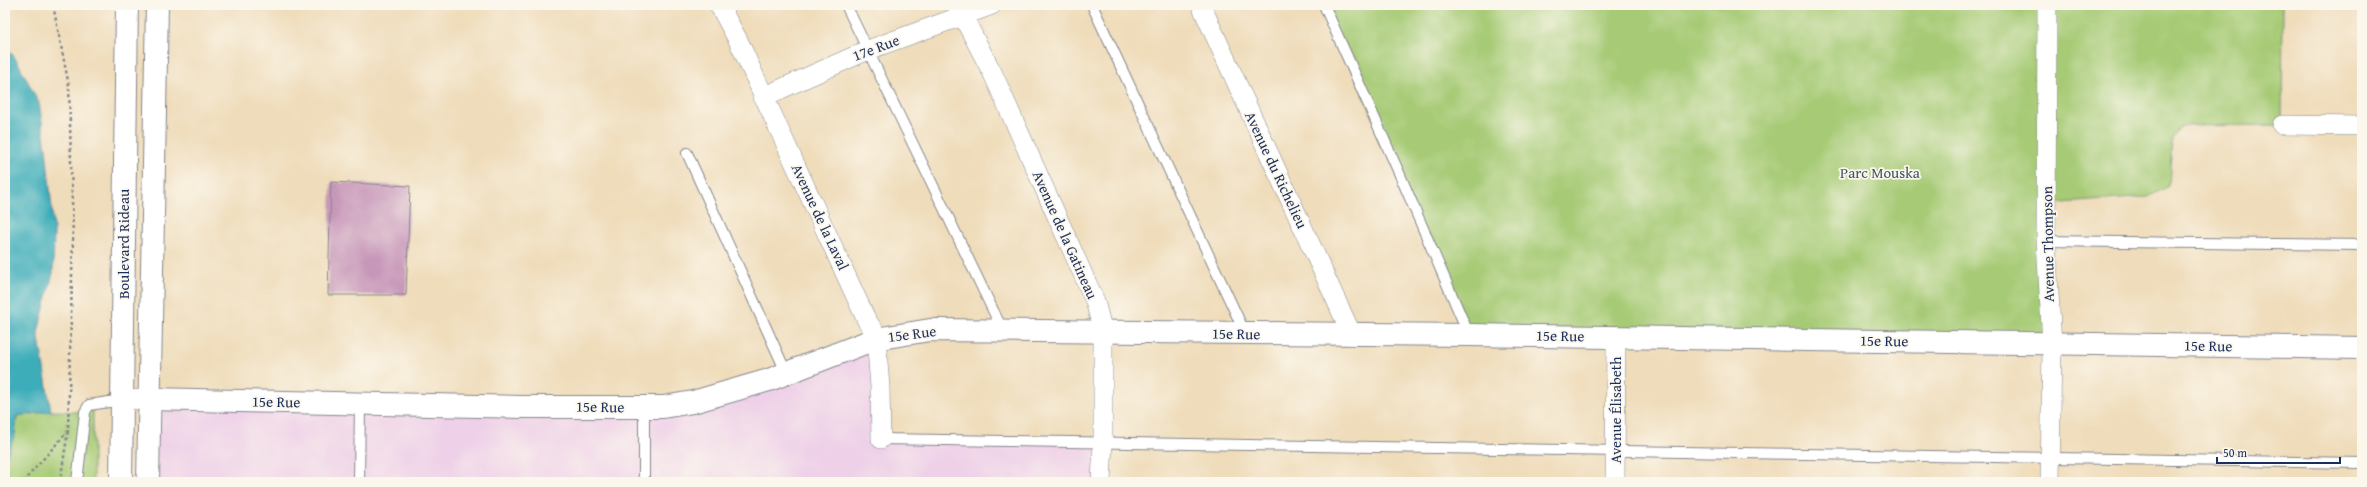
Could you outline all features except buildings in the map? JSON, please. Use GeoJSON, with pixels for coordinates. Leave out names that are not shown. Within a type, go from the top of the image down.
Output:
{"type":"FeatureCollection","features":[{"type":"Feature","properties":{"kind":"street","name":"Boulevard Rideau"},"geometry":{"type":"LineString","coordinates":[[121,482],[127,5]]}},
{"type":"Feature","properties":{"kind":"street","name":"Boulevard Rideau"},"geometry":{"type":"LineString","coordinates":[[148,482],[156,5]]}},
{"type":"Feature","properties":{"kind":"street","name":"Avenue de la Laval"},"geometry":{"type":"LineString","coordinates":[[718,5],[738,40],[867,320],[873,329],[880,387],[881,439]]}},
{"type":"Feature","properties":{"kind":"street","name":"17e Rue"},"geometry":{"type":"LineString","coordinates":[[763,97],[960,11],[992,5]]}},
{"type":"Feature","properties":{"kind":"street","name":"Avenue du Richelieu"},"geometry":{"type":"LineString","coordinates":[[1201,5],[1352,335]]}},
{"type":"Feature","properties":{"kind":"street","name":"Avenue Thompson"},"geometry":{"type":"LineString","coordinates":[[2047,5],[2046,241],[2052,344],[2050,482]]}},
{"type":"Feature","properties":{"kind":"street","name":"Avenue de la Gatineau"},"geometry":{"type":"LineString","coordinates":[[960,11],[993,74],[1049,195],[1095,301],[1103,332],[1103,442],[1101,482]]}},
{"type":"Feature","properties":{"kind":"street"},"geometry":{"type":"LineString","coordinates":[[2282,125],[2362,126]]}},
{"type":"Feature","properties":{"kind":"street","name":"15e Rue"},"geometry":{"type":"LineString","coordinates":[[122,400],[150,399],[663,408],[692,402],[769,380],[786,372],[875,339],[930,330],[1469,335],[2362,348]]}},
{"type":"Feature","properties":{"kind":"street","name":"Avenue Élisabeth"},"geometry":{"type":"LineString","coordinates":[[1616,337],[1616,482]]}},
{"type":"Feature","properties":{"kind":"lane"},"geometry":{"type":"LineString","coordinates":[[846,5],[1003,331]]}},
{"type":"Feature","properties":{"kind":"lane"},"geometry":{"type":"LineString","coordinates":[[1092,5],[1245,334]]}},
{"type":"Feature","properties":{"kind":"lane"},"geometry":{"type":"LineString","coordinates":[[1324,5],[1469,335]]}},
{"type":"Feature","properties":{"kind":"lane"},"geometry":{"type":"LineString","coordinates":[[687,153],[786,372]]}},
{"type":"Feature","properties":{"kind":"lane"},"geometry":{"type":"LineString","coordinates":[[2046,241],[2362,245]]}},
{"type":"Feature","properties":{"kind":"lane"},"geometry":{"type":"LineString","coordinates":[[78,482],[85,412],[89,405],[122,400]]}},
{"type":"Feature","properties":{"kind":"lane"},"geometry":{"type":"LineString","coordinates":[[359,482],[360,403]]}},
{"type":"Feature","properties":{"kind":"lane"},"geometry":{"type":"LineString","coordinates":[[644,408],[644,482]]}},
{"type":"Feature","properties":{"kind":"lane"},"geometry":{"type":"LineString","coordinates":[[881,439],[2362,463]]}},
{"type":"Feature","properties":{"kind":"path"},"geometry":{"type":"LineString","coordinates":[[23,482],[68,431],[73,239],[70,86],[52,5]]}},
{"type":"Feature","properties":{"kind":"shaded area"},"geometry":{"type":"Polygon","coordinates":[[[868,342],[881,439],[1103,442],[1101,482],[148,482],[150,399],[663,407],[868,342]]]}},
{"type":"Feature","properties":{"kind":"green space","name":"Parc Mouska"},"geometry":{"type":"Polygon","coordinates":[[[1324,5],[2283,5],[2282,125],[2181,126],[2172,139],[2169,186],[2148,197],[2047,204],[2052,344],[1469,335],[1324,5]]]}},
{"type":"Feature","properties":{"kind":"green space"},"geometry":{"type":"Polygon","coordinates":[[[93,404],[93,482],[5,482],[5,460],[15,434],[17,416],[51,411],[85,412],[93,404]]]}},
{"type":"Feature","properties":{"kind":"water"},"geometry":{"type":"Polygon","coordinates":[[[5,44],[17,61],[39,103],[46,148],[54,230],[53,273],[38,332],[51,411],[17,416],[15,434],[5,460],[5,44]]]}}]}
